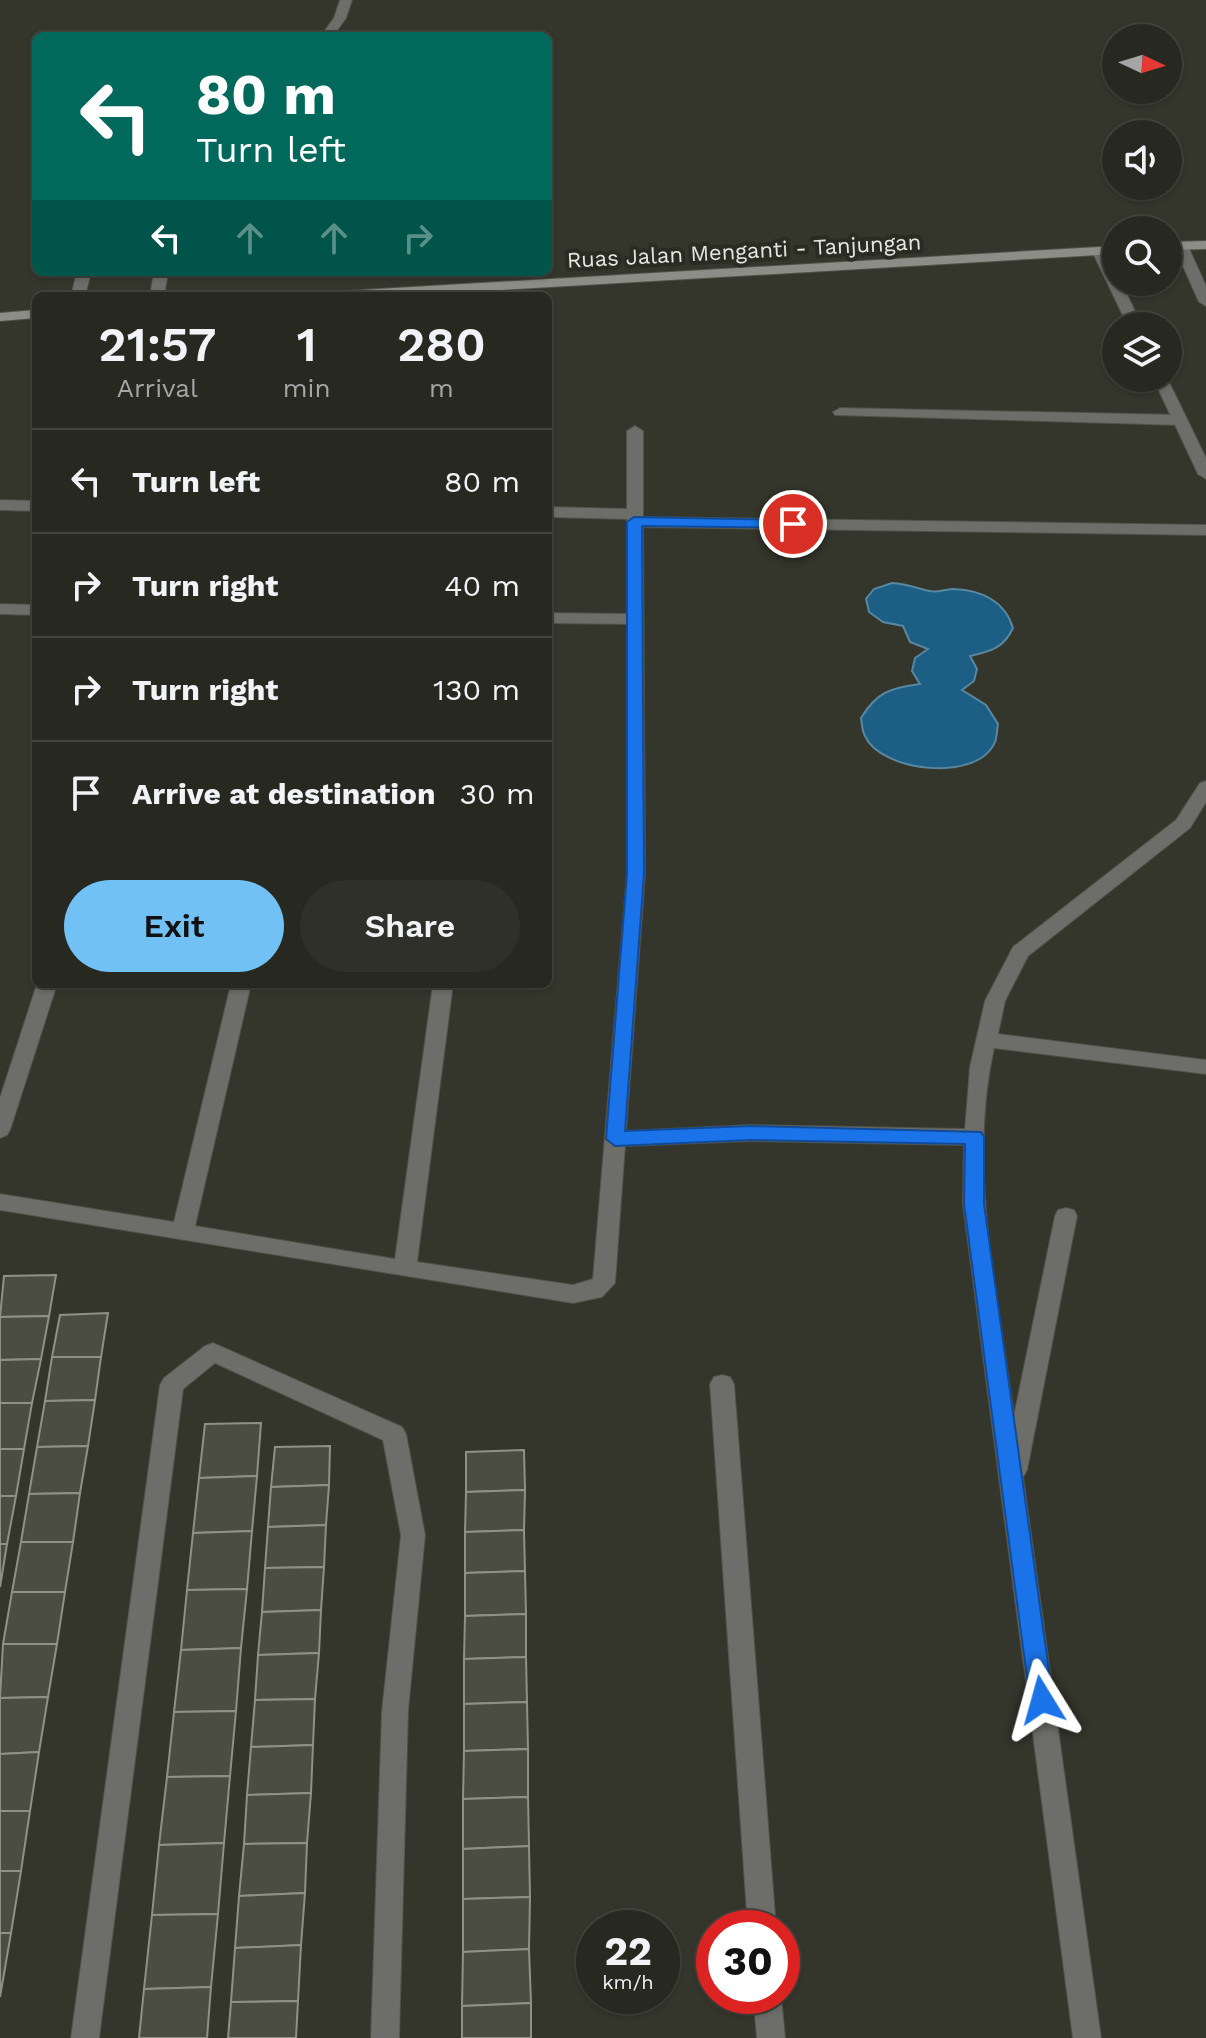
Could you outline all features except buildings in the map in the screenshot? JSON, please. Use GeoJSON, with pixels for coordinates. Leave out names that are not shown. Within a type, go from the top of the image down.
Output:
{"type":"FeatureCollection","features":[{"type":"Feature","properties":{"kind":"main road"},"geometry":{"type":"LineString","coordinates":[[1182,246],[1206,245]]}},
{"type":"Feature","properties":{"kind":"main road","name":"Ruas Jalan Menganti - Tanjungan"},"geometry":{"type":"LineString","coordinates":[[396,292],[1102,251]]}},
{"type":"Feature","properties":{"kind":"main road"},"geometry":{"type":"LineString","coordinates":[[0,317],[32,314]]}},
{"type":"Feature","properties":{"kind":"street"},"geometry":{"type":"LineString","coordinates":[[330,32],[340,18],[346,0]]}},
{"type":"Feature","properties":{"kind":"street"},"geometry":{"type":"LineString","coordinates":[[1099,251],[1128,312]]}},
{"type":"Feature","properties":{"kind":"street"},"geometry":{"type":"LineString","coordinates":[[1182,259],[1206,302]]}},
{"type":"Feature","properties":{"kind":"street"},"geometry":{"type":"LineString","coordinates":[[1167,392],[1206,474]]}},
{"type":"Feature","properties":{"kind":"street"},"geometry":{"type":"LineString","coordinates":[[840,412],[1180,420]]}},
{"type":"Feature","properties":{"kind":"street"},"geometry":{"type":"LineString","coordinates":[[0,1202],[573,1294],[594,1291],[604,1283],[636,874],[635,431]]}},
{"type":"Feature","properties":{"kind":"street"},"geometry":{"type":"LineString","coordinates":[[0,505],[32,506]]}},
{"type":"Feature","properties":{"kind":"street"},"geometry":{"type":"LineString","coordinates":[[552,512],[634,518],[1206,530]]}},
{"type":"Feature","properties":{"kind":"street"},"geometry":{"type":"LineString","coordinates":[[0,609],[32,610]]}},
{"type":"Feature","properties":{"kind":"street"},"geometry":{"type":"LineString","coordinates":[[552,618],[634,619]]}},
{"type":"Feature","properties":{"kind":"street"},"geometry":{"type":"LineString","coordinates":[[1087,2038],[974,1204],[974,1148],[980,1067],[995,1001],[1020,952],[1183,824],[1206,787]]}},
{"type":"Feature","properties":{"kind":"street"},"geometry":{"type":"LineString","coordinates":[[0,1130],[46,988]]}},
{"type":"Feature","properties":{"kind":"street"},"geometry":{"type":"LineString","coordinates":[[182,1233],[240,988]]}},
{"type":"Feature","properties":{"kind":"street"},"geometry":{"type":"LineString","coordinates":[[405,1269],[442,988]]}},
{"type":"Feature","properties":{"kind":"street"},"geometry":{"type":"LineString","coordinates":[[986,1040],[1206,1067]]}},
{"type":"Feature","properties":{"kind":"street"},"geometry":{"type":"LineString","coordinates":[[615,1139],[751,1133],[974,1148]]}},
{"type":"Feature","properties":{"kind":"street"},"geometry":{"type":"LineString","coordinates":[[1012,1485],[1066,1216]]}},
{"type":"Feature","properties":{"kind":"street"},"geometry":{"type":"LineString","coordinates":[[85,2038],[172,1385],[213,1352],[394,1434],[413,1535],[395,1711],[385,2038]]}},
{"type":"Feature","properties":{"kind":"street"},"geometry":{"type":"LineString","coordinates":[[722,1384],[761,1910]]}},
{"type":"Feature","properties":{"kind":"street"},"geometry":{"type":"LineString","coordinates":[[769,2014],[771,2038]]}},
{"type":"Feature","properties":{"kind":"water"},"geometry":{"type":"Polygon","coordinates":[[[892,583],[932,591],[954,589],[982,595],[998,604],[1013,628],[1001,644],[970,656],[977,669],[974,681],[962,690],[986,705],[998,724],[995,742],[985,755],[970,763],[951,768],[909,765],[874,748],[864,734],[861,718],[873,702],[892,690],[920,684],[912,671],[915,658],[928,649],[910,642],[903,626],[883,622],[869,612],[866,599],[874,589],[892,583]]]}},
{"type":"Feature","properties":{"kind":"route"},"geometry":{"type":"LineString","coordinates":[[793,524],[634,522],[636,874],[615,1139],[751,1133],[975,1137],[974,1204],[1042,1700]]}}]}
